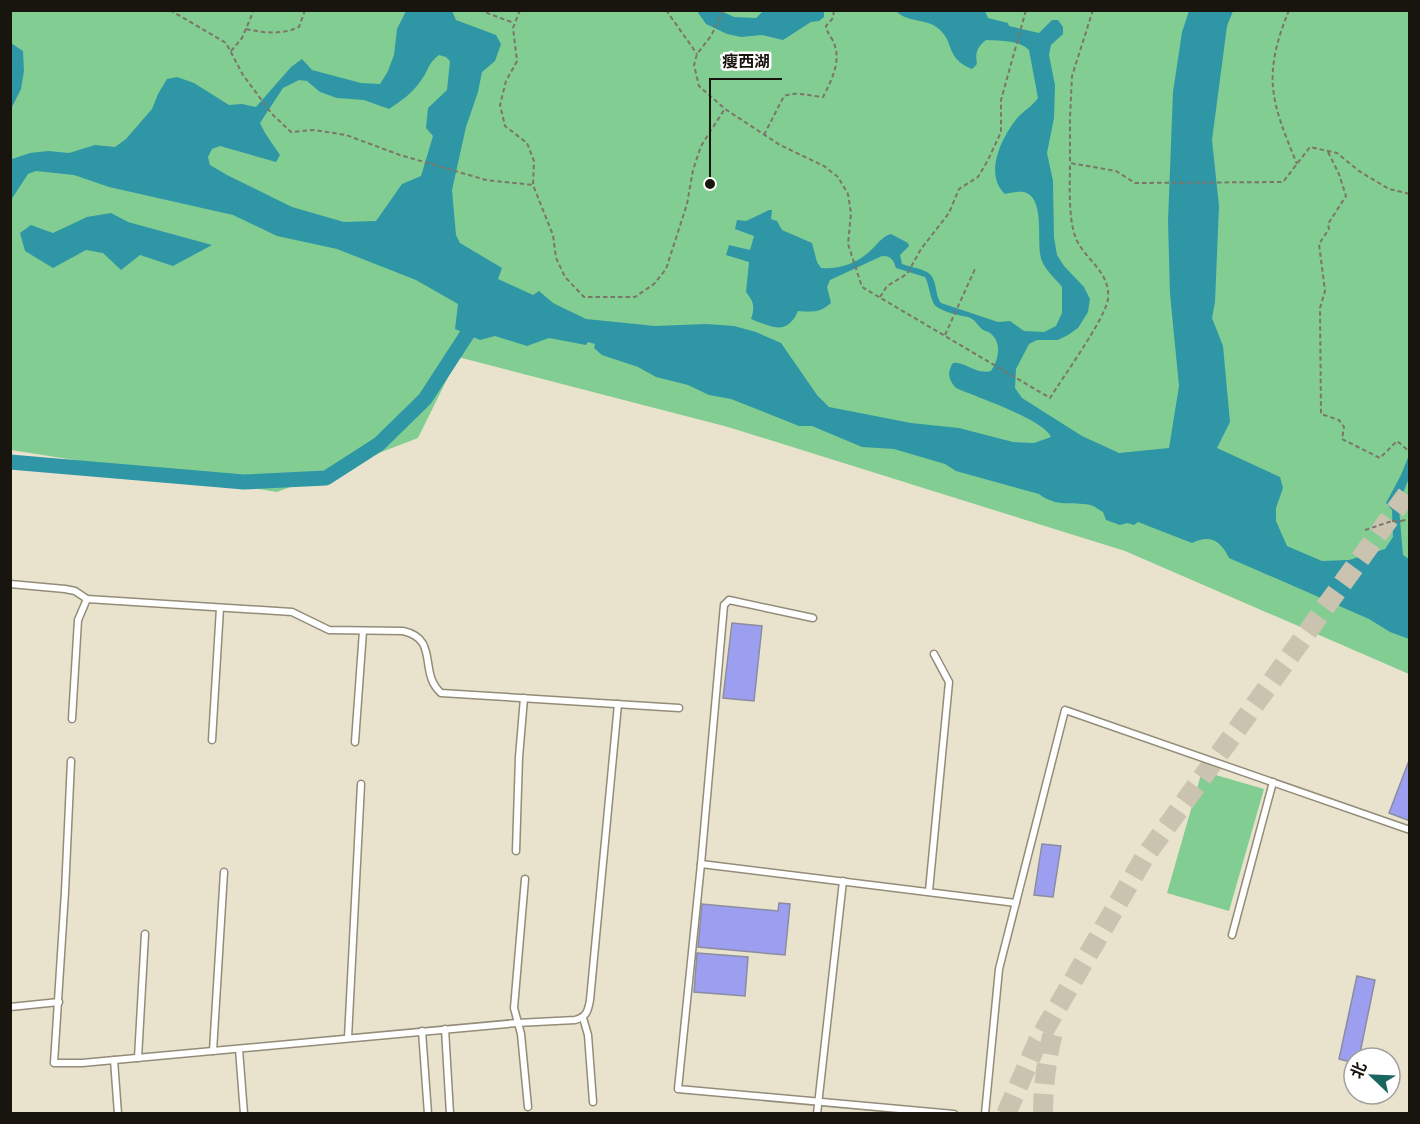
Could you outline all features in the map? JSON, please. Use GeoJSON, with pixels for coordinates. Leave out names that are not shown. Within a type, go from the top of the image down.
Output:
{"type":"FeatureCollection","features":[{"type":"Feature","properties":{"kind":"lane"},"geometry":{"type":"LineString","coordinates":[[10,584],[65,589],[75,591],[87,599],[292,612],[329,630],[414,634],[422,640],[433,686],[441,693],[679,708]]}},
{"type":"Feature","properties":{"kind":"lane"},"geometry":{"type":"LineString","coordinates":[[72,719],[78,620],[87,599]]}},
{"type":"Feature","properties":{"kind":"lane"},"geometry":{"type":"LineString","coordinates":[[813,618],[729,600],[724,605],[678,1089],[954,1113]]}},
{"type":"Feature","properties":{"kind":"lane"},"geometry":{"type":"LineString","coordinates":[[212,740],[220,608]]}},
{"type":"Feature","properties":{"kind":"lane"},"geometry":{"type":"LineString","coordinates":[[355,742],[363,631]]}},
{"type":"Feature","properties":{"kind":"lane"},"geometry":{"type":"LineString","coordinates":[[928,891],[949,682],[934,654]]}},
{"type":"Feature","properties":{"kind":"lane"},"geometry":{"type":"LineString","coordinates":[[516,851],[519,757],[524,698]]}},
{"type":"Feature","properties":{"kind":"lane"},"geometry":{"type":"LineString","coordinates":[[71,761],[54,1063],[114,1060],[445,1029],[574,1020],[583,1017],[588,1011],[590,1000],[618,704]]}},
{"type":"Feature","properties":{"kind":"lane"},"geometry":{"type":"LineString","coordinates":[[985,1113],[999,969],[1065,710],[1410,830]]}},
{"type":"Feature","properties":{"kind":"lane"},"geometry":{"type":"LineString","coordinates":[[1232,935],[1273,782]]}},
{"type":"Feature","properties":{"kind":"lane"},"geometry":{"type":"LineString","coordinates":[[348,1038],[361,784]]}},
{"type":"Feature","properties":{"kind":"lane"},"geometry":{"type":"LineString","coordinates":[[701,864],[1016,903]]}},
{"type":"Feature","properties":{"kind":"lane"},"geometry":{"type":"LineString","coordinates":[[213,1051],[224,872]]}},
{"type":"Feature","properties":{"kind":"lane"},"geometry":{"type":"LineString","coordinates":[[525,879],[514,1008],[521,1034],[528,1107]]}},
{"type":"Feature","properties":{"kind":"lane"},"geometry":{"type":"LineString","coordinates":[[817,1113],[843,881]]}},
{"type":"Feature","properties":{"kind":"lane"},"geometry":{"type":"LineString","coordinates":[[138,1058],[145,934]]}},
{"type":"Feature","properties":{"kind":"lane"},"geometry":{"type":"LineString","coordinates":[[10,1006],[59,1002]]}},
{"type":"Feature","properties":{"kind":"lane"},"geometry":{"type":"LineString","coordinates":[[583,1017],[588,1035],[593,1102]]}},
{"type":"Feature","properties":{"kind":"lane"},"geometry":{"type":"LineString","coordinates":[[445,1029],[450,1113]]}},
{"type":"Feature","properties":{"kind":"lane"},"geometry":{"type":"LineString","coordinates":[[422,1031],[428,1113]]}},
{"type":"Feature","properties":{"kind":"lane"},"geometry":{"type":"LineString","coordinates":[[238,1049],[244,1113]]}},
{"type":"Feature","properties":{"kind":"lane"},"geometry":{"type":"LineString","coordinates":[[114,1060],[118,1113]]}},
{"type":"Feature","properties":{"kind":"path"},"geometry":{"type":"LineString","coordinates":[[170,10],[226,43],[243,75],[273,114],[291,132],[314,130],[346,135],[400,155],[486,180],[533,185]]}},
{"type":"Feature","properties":{"kind":"path"},"geometry":{"type":"LineString","coordinates":[[231,51],[242,38],[254,10]]}},
{"type":"Feature","properties":{"kind":"path"},"geometry":{"type":"LineString","coordinates":[[246,29],[272,33],[288,32],[299,27],[305,10]]}},
{"type":"Feature","properties":{"kind":"path"},"geometry":{"type":"LineString","coordinates":[[479,10],[514,23]]}},
{"type":"Feature","properties":{"kind":"path"},"geometry":{"type":"LineString","coordinates":[[520,10],[513,28],[516,61],[500,105],[505,126],[527,143],[534,161],[533,185],[553,235],[556,258],[565,277],[584,297],[635,297],[654,284],[666,269],[687,204],[693,170],[701,146],[725,109]]}},
{"type":"Feature","properties":{"kind":"path"},"geometry":{"type":"LineString","coordinates":[[666,10],[697,54]]}},
{"type":"Feature","properties":{"kind":"path"},"geometry":{"type":"LineString","coordinates":[[724,10],[711,36],[697,54],[694,65],[699,86],[725,109],[764,135],[824,166],[838,177],[848,194],[850,232],[848,244],[862,287],[1025,381],[1050,398],[1099,319],[1108,300],[1108,286],[1102,272],[1082,248],[1075,235],[1070,202],[1072,76],[1093,10]]}},
{"type":"Feature","properties":{"kind":"path"},"geometry":{"type":"LineString","coordinates":[[764,135],[784,96],[794,92],[823,97],[837,59],[833,40],[826,26],[834,18],[834,10]]}},
{"type":"Feature","properties":{"kind":"path"},"geometry":{"type":"LineString","coordinates":[[879,298],[886,286],[907,274],[921,249],[949,213],[959,189],[978,177],[987,160],[1001,132],[1001,100],[1026,10]]}},
{"type":"Feature","properties":{"kind":"path"},"geometry":{"type":"LineString","coordinates":[[1289,10],[1273,59],[1272,94],[1278,120],[1297,164]]}},
{"type":"Feature","properties":{"kind":"path"},"geometry":{"type":"LineString","coordinates":[[1070,163],[1116,171],[1135,183],[1283,182],[1310,147],[1337,153],[1359,171],[1389,189],[1410,194]]}},
{"type":"Feature","properties":{"kind":"path"},"geometry":{"type":"LineString","coordinates":[[1327,151],[1339,174],[1346,196],[1328,224],[1329,229],[1318,244],[1325,291],[1320,308],[1321,414],[1339,420],[1344,427],[1342,439],[1380,458],[1397,441],[1410,453]]}},
{"type":"Feature","properties":{"kind":"path"},"geometry":{"type":"LineString","coordinates":[[945,335],[975,269]]}},
{"type":"Feature","properties":{"kind":"path"},"geometry":{"type":"LineString","coordinates":[[1365,530],[1392,521],[1410,519]]}},
{"type":"Feature","properties":{"kind":"green space"},"geometry":{"type":"Polygon","coordinates":[[[10,11],[1409,11],[1409,674],[1125,551],[728,427],[458,357],[418,438],[277,492],[11,450],[10,11]]]}},
{"type":"Feature","properties":{"kind":"green space"},"geometry":{"type":"Polygon","coordinates":[[[1202,771],[1264,789],[1229,911],[1167,893],[1202,771]]]}},
{"type":"Feature","properties":{"kind":"water"},"geometry":{"type":"Polygon","coordinates":[[[406,11],[452,11],[456,20],[496,35],[501,44],[495,61],[482,72],[466,127],[452,190],[456,235],[460,243],[502,268],[498,279],[533,295],[539,291],[553,303],[586,319],[655,326],[706,324],[734,326],[756,332],[781,343],[817,395],[829,407],[911,423],[959,428],[1013,442],[1034,443],[1051,437],[1036,423],[956,388],[951,382],[949,373],[953,363],[980,371],[991,371],[996,362],[997,342],[990,333],[983,330],[972,319],[937,307],[925,277],[896,268],[891,259],[882,256],[830,280],[827,287],[831,303],[823,309],[798,311],[789,324],[784,327],[772,327],[751,319],[753,305],[746,292],[749,262],[726,255],[729,245],[750,250],[754,236],[735,229],[737,220],[746,221],[769,210],[772,210],[771,219],[777,221],[782,230],[812,243],[821,268],[840,267],[853,262],[891,234],[908,243],[909,246],[900,255],[902,264],[921,269],[933,278],[941,303],[998,322],[1010,321],[1024,331],[1044,332],[1056,326],[1062,313],[1062,287],[1042,261],[1036,203],[1024,192],[1005,194],[999,186],[995,167],[1005,137],[1017,118],[1038,98],[1029,50],[1020,44],[986,40],[979,48],[977,64],[972,69],[958,60],[944,34],[934,25],[901,15],[896,11],[985,11],[988,18],[1039,33],[1052,20],[1058,20],[1063,27],[1063,34],[1051,45],[1049,55],[1055,85],[1054,118],[1047,153],[1053,181],[1054,237],[1057,255],[1084,287],[1090,299],[1088,312],[1078,328],[1058,340],[1037,340],[1029,344],[1016,369],[1015,388],[1022,398],[1082,436],[1119,453],[1169,448],[1179,386],[1170,294],[1168,221],[1173,92],[1182,32],[1189,11],[1233,11],[1227,26],[1212,140],[1219,206],[1215,302],[1212,318],[1223,346],[1230,422],[1217,448],[1280,477],[1283,488],[1276,508],[1276,521],[1287,546],[1322,561],[1349,560],[1385,549],[1393,537],[1392,510],[1386,503],[1409,455],[1409,478],[1399,508],[1403,555],[1409,559],[1409,639],[1390,632],[1369,619],[1229,558],[1219,543],[1210,539],[1192,543],[1138,522],[1134,525],[1127,523],[1120,525],[1106,520],[1103,512],[1092,506],[1058,503],[1039,494],[956,471],[945,464],[894,449],[862,447],[812,426],[799,426],[731,399],[709,395],[688,385],[656,377],[638,367],[602,355],[594,348],[595,344],[588,342],[586,345],[549,338],[527,346],[495,336],[480,340],[455,329],[458,304],[416,280],[337,249],[277,236],[233,215],[109,187],[74,175],[36,171],[28,174],[11,200],[12,159],[30,153],[48,151],[69,153],[95,145],[115,147],[126,139],[152,109],[167,79],[177,77],[194,83],[229,105],[242,104],[256,107],[291,67],[302,59],[312,70],[361,83],[380,84],[394,55],[397,29],[406,11]],[[439,55],[435,58],[415,88],[389,109],[364,100],[337,98],[320,92],[307,81],[299,80],[283,88],[260,123],[280,155],[276,162],[220,146],[212,149],[208,157],[210,165],[292,207],[344,222],[376,221],[402,184],[421,176],[433,136],[426,128],[428,108],[447,90],[450,61],[439,55]]]}},
{"type":"Feature","properties":{"kind":"water"},"geometry":{"type":"Polygon","coordinates":[[[697,11],[721,11],[734,17],[756,18],[763,11],[824,11],[824,17],[819,21],[811,22],[783,40],[762,35],[741,37],[727,34],[706,24],[697,11]]]}},
{"type":"Feature","properties":{"kind":"water"},"geometry":{"type":"Polygon","coordinates":[[[11,43],[23,51],[24,71],[21,89],[11,109],[11,43]]]}},
{"type":"Feature","properties":{"kind":"water"},"geometry":{"type":"Polygon","coordinates":[[[111,213],[128,222],[212,245],[173,266],[140,255],[121,270],[103,253],[86,250],[53,268],[25,251],[20,233],[31,225],[53,233],[87,217],[111,213]]]}},
{"type":"Feature","properties":{"kind":"building"},"geometry":{"type":"Polygon","coordinates":[[[732,623],[762,626],[754,701],[723,698],[732,623]]]}},
{"type":"Feature","properties":{"kind":"building"},"geometry":{"type":"Polygon","coordinates":[[[1410,758],[1410,821],[1389,813],[1410,758]]]}},
{"type":"Feature","properties":{"kind":"building"},"geometry":{"type":"Polygon","coordinates":[[[1042,844],[1061,846],[1053,897],[1034,895],[1042,844]]]}},
{"type":"Feature","properties":{"kind":"building"},"geometry":{"type":"Polygon","coordinates":[[[779,903],[790,904],[785,955],[698,947],[702,904],[778,911],[779,903]]]}},
{"type":"Feature","properties":{"kind":"building"},"geometry":{"type":"Polygon","coordinates":[[[697,953],[748,957],[745,996],[694,992],[697,953]]]}},
{"type":"Feature","properties":{"kind":"building"},"geometry":{"type":"Polygon","coordinates":[[[1357,976],[1375,980],[1361,1046],[1342,1046],[1342,1060],[1339,1059],[1357,976]]]}},
{"type":"Feature","properties":{"kind":"waterway"},"geometry":{"type":"LineString","coordinates":[[10,462],[244,482],[326,478],[379,444],[425,399],[477,319]]}},
{"type":"Feature","properties":{"kind":"tunnel"},"geometry":{"type":"LineString","coordinates":[[1006,1114],[1038,1041],[1144,858],[1410,490]]}},
{"type":"Feature","properties":{"kind":"tunnel"},"geometry":{"type":"LineString","coordinates":[[1043,1114],[1046,1071],[1054,1028]]}},
{"type":"Feature","properties":{"kind":"place","name":"瘦西湖"},"geometry":{"type":"Point","coordinates":[710,184]}}]}
